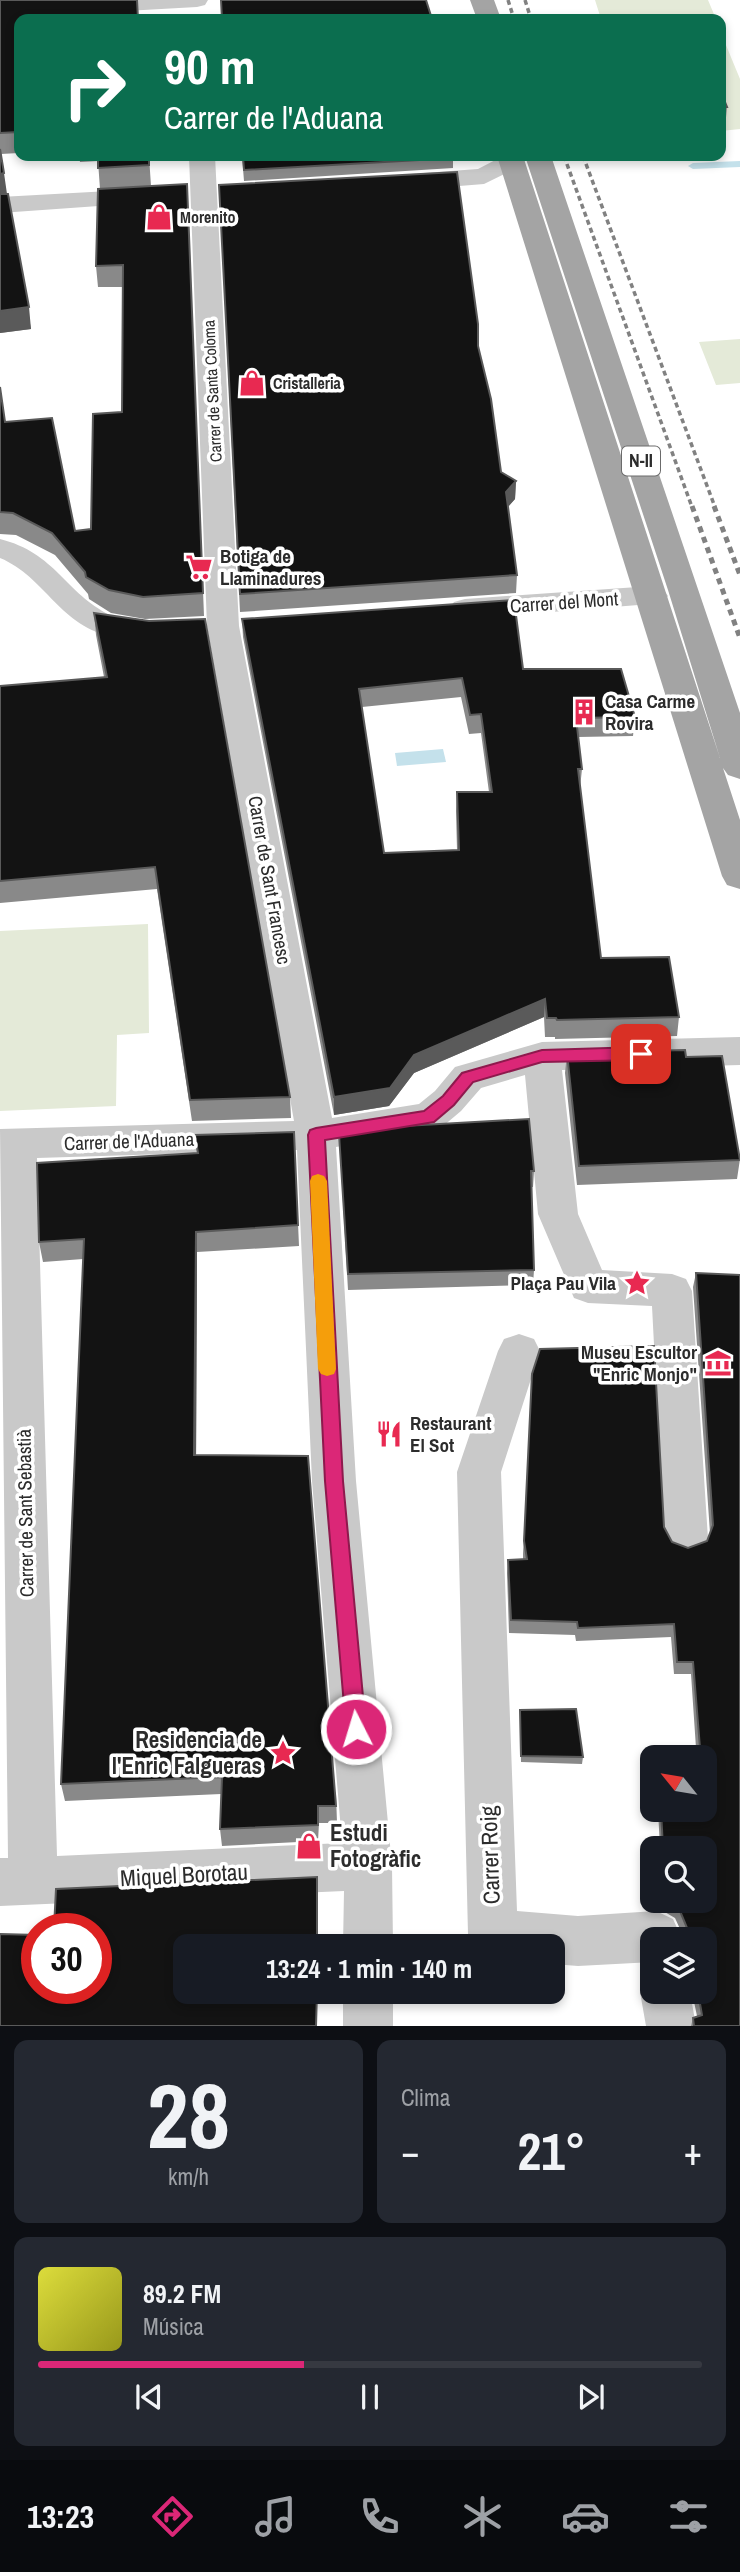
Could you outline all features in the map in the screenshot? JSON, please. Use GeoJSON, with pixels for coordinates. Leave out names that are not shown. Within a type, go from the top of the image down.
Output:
{"type":"FeatureCollection","features":[{"type":"Feature","properties":{"kind":"main road"},"geometry":{"type":"LineString","coordinates":[[467,3],[482,14]]}},
{"type":"Feature","properties":{"kind":"main road","name":"N-II"},"geometry":{"type":"LineString","coordinates":[[521,161],[652,596],[740,876]]}},
{"type":"Feature","properties":{"kind":"main road","name":"N-II"},"geometry":{"type":"LineString","coordinates":[[521,161],[684,590],[740,767]]}},
{"type":"Feature","properties":{"kind":"street"},"geometry":{"type":"LineString","coordinates":[[0,11],[198,0]]}},
{"type":"Feature","properties":{"kind":"street","name":"Carrer de Santa Coloma"},"geometry":{"type":"LineString","coordinates":[[204,161],[216,194],[209,626]]}},
{"type":"Feature","properties":{"kind":"street"},"geometry":{"type":"LineString","coordinates":[[390,183],[484,176],[514,161]]}},
{"type":"Feature","properties":{"kind":"street"},"geometry":{"type":"LineString","coordinates":[[0,205],[216,194]]}},
{"type":"Feature","properties":{"kind":"street"},"geometry":{"type":"LineString","coordinates":[[0,548],[26,559],[76,607],[100,623],[140,629],[209,626]]}},
{"type":"Feature","properties":{"kind":"street","name":"Carrer del Mont"},"geometry":{"type":"LineString","coordinates":[[442,611],[652,596]]}},
{"type":"Feature","properties":{"kind":"street","name":"Carrer de Sant Francesc"},"geometry":{"type":"LineString","coordinates":[[209,626],[316,1135],[334,1481],[368,1866],[368,1934]]}},
{"type":"Feature","properties":{"kind":"street","name":"Carrer de l'Aduana"},"geometry":{"type":"LineString","coordinates":[[9,1144],[316,1135],[429,1117],[449,1101],[468,1077],[542,1056],[740,1051]]}},
{"type":"Feature","properties":{"kind":"street"},"geometry":{"type":"LineString","coordinates":[[542,1056],[558,1214],[588,1286],[672,1291],[678,1354],[686,1539]]}},
{"type":"Feature","properties":{"kind":"street","name":"Carrer de Sant Sebastià"},"geometry":{"type":"LineString","coordinates":[[9,1144],[16,1882]]}},
{"type":"Feature","properties":{"kind":"street","name":"Carrer Roig"},"geometry":{"type":"LineString","coordinates":[[519,1351],[479,1472],[493,1934],[578,1941],[640,1937]]}},
{"type":"Feature","properties":{"kind":"street","name":"Miquel Borotau"},"geometry":{"type":"LineString","coordinates":[[16,1882],[368,1866]]}},
{"type":"Feature","properties":{"kind":"street"},"geometry":{"type":"LineString","coordinates":[[368,2004],[368,2026]]}},
{"type":"Feature","properties":{"kind":"street"},"geometry":{"type":"LineString","coordinates":[[667,2004],[671,2026]]}},
{"type":"Feature","properties":{"kind":"green space"},"geometry":{"type":"Polygon","coordinates":[[[595,0],[708,0],[714,14],[599,14],[595,0]]]}},
{"type":"Feature","properties":{"kind":"green space"},"geometry":{"type":"Polygon","coordinates":[[[726,45],[740,79],[740,129],[726,130],[726,45]]]}},
{"type":"Feature","properties":{"kind":"green space"},"geometry":{"type":"Polygon","coordinates":[[[740,339],[740,383],[716,385],[699,342],[740,339]]]}},
{"type":"Feature","properties":{"kind":"green space"},"geometry":{"type":"Polygon","coordinates":[[[148,924],[149,1033],[117,1035],[116,1106],[0,1111],[0,931],[148,924]]]}},
{"type":"Feature","properties":{"kind":"water"},"geometry":{"type":"Polygon","coordinates":[[[443,749],[446,762],[397,766],[395,753],[443,749]]]}},
{"type":"Feature","properties":{"kind":"building"},"geometry":{"type":"Polygon","coordinates":[[[0,0],[137,0],[138,14],[14,14],[14,132],[0,133],[0,0]]]}},
{"type":"Feature","properties":{"kind":"building"},"geometry":{"type":"Polygon","coordinates":[[[221,0],[426,0],[430,14],[222,14],[221,0]]]}},
{"type":"Feature","properties":{"kind":"building"},"geometry":{"type":"Polygon","coordinates":[[[0,149],[4,173],[0,174],[0,149]]]}},
{"type":"Feature","properties":{"kind":"building"},"geometry":{"type":"Polygon","coordinates":[[[98,161],[149,161],[149,165],[98,168],[98,161]]]}},
{"type":"Feature","properties":{"kind":"building"},"geometry":{"type":"Polygon","coordinates":[[[243,161],[401,161],[244,170],[243,161]]]}},
{"type":"Feature","properties":{"kind":"building"},"geometry":{"type":"Polygon","coordinates":[[[457,172],[478,324],[478,346],[491,399],[501,472],[516,481],[506,492],[517,575],[240,594],[219,185],[457,172]]]}},
{"type":"Feature","properties":{"kind":"building"},"geometry":{"type":"Polygon","coordinates":[[[187,184],[203,593],[143,597],[109,590],[86,577],[85,572],[52,533],[13,513],[0,512],[0,387],[5,422],[52,418],[75,531],[91,529],[93,414],[122,412],[123,265],[96,266],[98,189],[187,184]]]}},
{"type":"Feature","properties":{"kind":"building"},"geometry":{"type":"Polygon","coordinates":[[[0,194],[8,194],[29,307],[0,311],[0,194]]]}},
{"type":"Feature","properties":{"kind":"building"},"geometry":{"type":"Polygon","coordinates":[[[514,600],[523,669],[621,669],[635,717],[576,718],[582,769],[578,769],[601,958],[669,957],[679,1017],[557,1020],[547,1018],[545,999],[414,1055],[390,1088],[334,1097],[242,619],[514,600]],[[462,678],[359,689],[384,853],[459,850],[457,792],[492,792],[481,714],[470,715],[462,678]]]}},
{"type":"Feature","properties":{"kind":"building"},"geometry":{"type":"Polygon","coordinates":[[[94,613],[149,621],[205,619],[290,1097],[190,1100],[155,867],[0,881],[0,686],[107,677],[94,613]]]}},
{"type":"Feature","properties":{"kind":"building"},"geometry":{"type":"Polygon","coordinates":[[[685,1050],[686,1057],[722,1056],[740,1160],[579,1166],[567,1053],[685,1050]]]}},
{"type":"Feature","properties":{"kind":"building"},"geometry":{"type":"Polygon","coordinates":[[[529,1119],[534,1171],[531,1171],[534,1270],[348,1274],[339,1134],[369,1128],[529,1119]]]}},
{"type":"Feature","properties":{"kind":"building"},"geometry":{"type":"Polygon","coordinates":[[[294,1132],[298,1225],[196,1232],[194,1455],[308,1456],[336,1806],[318,1806],[318,1825],[220,1829],[222,1777],[61,1784],[84,1239],[39,1242],[37,1163],[198,1153],[195,1135],[294,1132]]]}},
{"type":"Feature","properties":{"kind":"building"},"geometry":{"type":"Polygon","coordinates":[[[696,1273],[740,1275],[740,2026],[694,2026],[693,2018],[702,2015],[700,2004],[717,2004],[717,1927],[687,1927],[681,1913],[717,1913],[717,1836],[662,1836],[662,1822],[718,1822],[718,1745],[700,1745],[693,1662],[677,1662],[674,1624],[578,1628],[577,1622],[511,1620],[508,1560],[527,1559],[524,1541],[532,1374],[540,1349],[654,1346],[664,1527],[672,1542],[688,1548],[707,1541],[713,1525],[696,1273]]]}},
{"type":"Feature","properties":{"kind":"building"},"geometry":{"type":"Polygon","coordinates":[[[576,1709],[583,1757],[521,1756],[520,1710],[576,1709]]]}},
{"type":"Feature","properties":{"kind":"building"},"geometry":{"type":"Polygon","coordinates":[[[317,1877],[317,1934],[173,1934],[173,2004],[317,2004],[316,2026],[0,2026],[0,1934],[21,1935],[21,2004],[112,2004],[112,1913],[55,1913],[56,1889],[317,1877]]]}},
{"type":"Feature","properties":{"kind":"waterway"},"geometry":{"type":"LineString","coordinates":[[693,166],[740,164]]}},
{"type":"Feature","properties":{"kind":"railway"},"geometry":{"type":"LineString","coordinates":[[508,0],[512,14]]}},
{"type":"Feature","properties":{"kind":"railway"},"geometry":{"type":"LineString","coordinates":[[525,0],[529,14]]}},
{"type":"Feature","properties":{"kind":"railway"},"geometry":{"type":"LineString","coordinates":[[566,161],[692,507]]}},
{"type":"Feature","properties":{"kind":"railway"},"geometry":{"type":"LineString","coordinates":[[585,161],[715,507]]}},
{"type":"Feature","properties":{"kind":"railway"},"geometry":{"type":"LineString","coordinates":[[692,506],[740,638]]}},
{"type":"Feature","properties":{"kind":"railway"},"geometry":{"type":"LineString","coordinates":[[714,506],[740,575]]}},
{"type":"Feature","properties":{"kind":"slow traffic"},"geometry":{"type":"LineString","coordinates":[[318,1181],[327,1369]]}},
{"type":"Feature","properties":{"kind":"place","name":"Morenito"},"geometry":{"type":"Point","coordinates":[159,217]}},
{"type":"Feature","properties":{"kind":"place","name":"Cristalleria"},"geometry":{"type":"Point","coordinates":[252,383]}},
{"type":"Feature","properties":{"kind":"place","name":"Botiga de Llaminadures"},"geometry":{"type":"Point","coordinates":[199,567]}},
{"type":"Feature","properties":{"kind":"place","name":"Casa Carme Rovira"},"geometry":{"type":"Point","coordinates":[584,712]}},
{"type":"Feature","properties":{"kind":"place","name":"Plaça Pau Vila"},"geometry":{"type":"Point","coordinates":[637,1283]}},
{"type":"Feature","properties":{"kind":"place","name":"Museu Escultor \"Enric Monjo\""},"geometry":{"type":"Point","coordinates":[718,1363]}},
{"type":"Feature","properties":{"kind":"place","name":"Restaurant El Sot"},"geometry":{"type":"Point","coordinates":[389,1434]}},
{"type":"Feature","properties":{"kind":"place","name":"Residencia de l'Enric Falgueras"},"geometry":{"type":"Point","coordinates":[283,1753]}},
{"type":"Feature","properties":{"kind":"place","name":"Estudi Fotogràfic"},"geometry":{"type":"Point","coordinates":[309,1846]}},
{"type":"Feature","properties":{"kind":"route"},"geometry":{"type":"LineString","coordinates":[[356,1729],[334,1481],[316,1135],[429,1117],[449,1101],[468,1077],[542,1056],[641,1054]]}}]}
